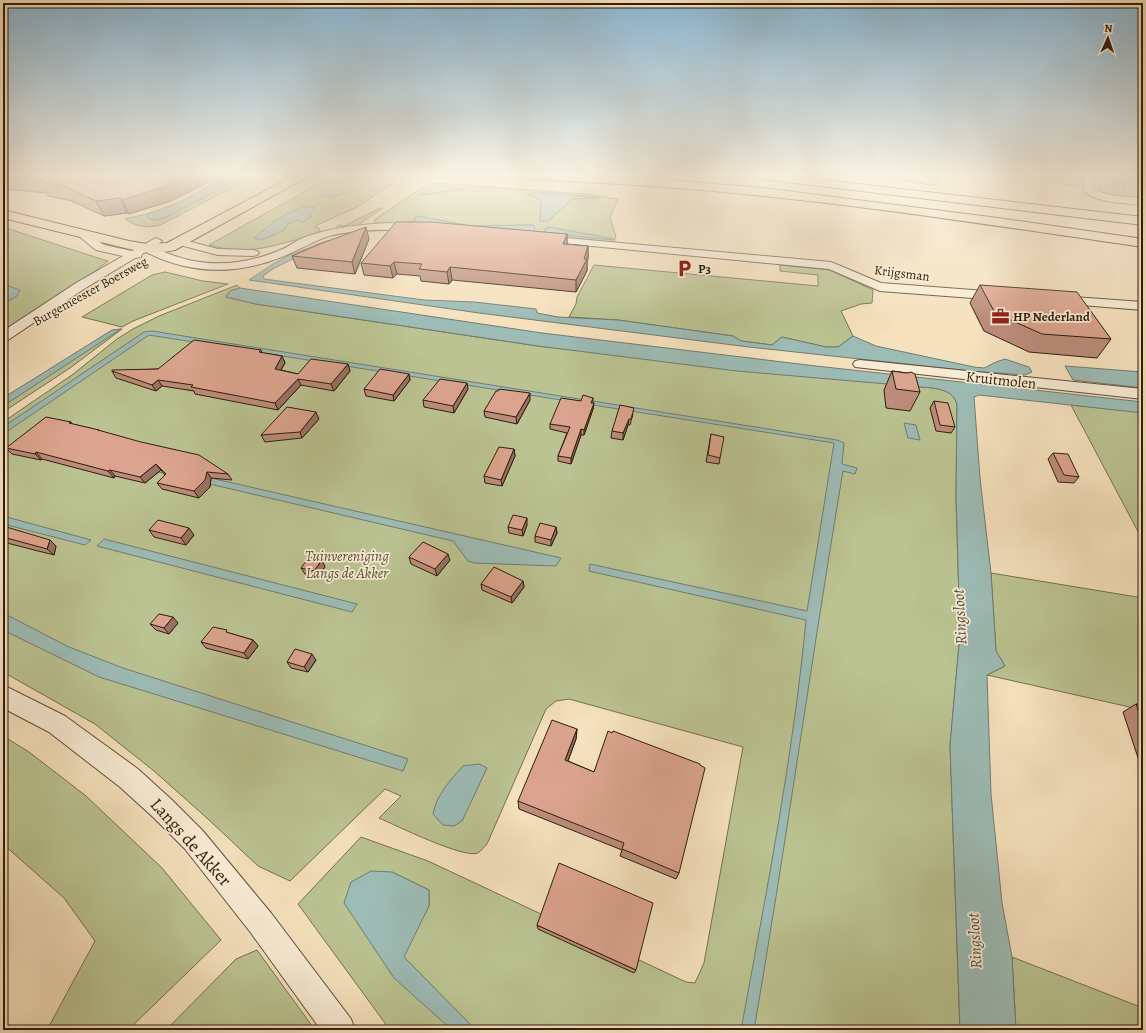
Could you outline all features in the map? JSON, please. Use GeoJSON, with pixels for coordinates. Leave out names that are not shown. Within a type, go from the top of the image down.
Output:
{"type":"FeatureCollection","features":[{"type":"Feature","properties":{"kind":"main road"},"geometry":{"type":"LineString","coordinates":[[35,222],[84,235],[153,248],[175,245],[217,222]]}},
{"type":"Feature","properties":{"kind":"main road"},"geometry":{"type":"LineString","coordinates":[[65,222],[153,248]]}},
{"type":"Feature","properties":{"kind":"main road","name":"Burgemeester Boersweg"},"geometry":{"type":"LineString","coordinates":[[153,248],[197,222]]}},
{"type":"Feature","properties":{"kind":"main road"},"geometry":{"type":"LineString","coordinates":[[999,222],[1143,243]]}},
{"type":"Feature","properties":{"kind":"street"},"geometry":{"type":"LineString","coordinates":[[175,245],[231,254],[265,252],[312,238],[363,226],[426,228]]}},
{"type":"Feature","properties":{"kind":"street"},"geometry":{"type":"LineString","coordinates":[[84,235],[100,248],[133,256],[153,248],[214,262],[240,260],[259,256],[265,252]]}},
{"type":"Feature","properties":{"kind":"street","name":"Krijgsman"},"geometry":{"type":"LineString","coordinates":[[534,239],[831,266],[840,269],[866,283],[880,287],[1009,296]]}},
{"type":"Feature","properties":{"kind":"street"},"geometry":{"type":"LineString","coordinates":[[153,248],[195,266],[231,266],[266,259],[288,250],[304,241]]}},
{"type":"Feature","properties":{"kind":"street"},"geometry":{"type":"LineString","coordinates":[[175,245],[213,257],[240,260]]}},
{"type":"Feature","properties":{"kind":"street","name":"Burgemeester Boersweg"},"geometry":{"type":"LineString","coordinates":[[3,343],[153,248]]}},
{"type":"Feature","properties":{"kind":"street","name":"Burgemeester Boersweg"},"geometry":{"type":"LineString","coordinates":[[3,336],[80,286],[133,256]]}},
{"type":"Feature","properties":{"kind":"street"},"geometry":{"type":"LineString","coordinates":[[1048,299],[1143,306]]}},
{"type":"Feature","properties":{"kind":"street","name":"Kruitmolen"},"geometry":{"type":"LineString","coordinates":[[860,364],[1143,394]]}},
{"type":"Feature","properties":{"kind":"street","name":"Langs de Akker"},"geometry":{"type":"LineString","coordinates":[[3,696],[57,724],[129,778],[163,809],[194,840],[260,923],[340,1030]]}},
{"type":"Feature","properties":{"kind":"green space"},"geometry":{"type":"Polygon","coordinates":[[[131,222],[165,222],[151,227],[131,222]]]}},
{"type":"Feature","properties":{"kind":"green space"},"geometry":{"type":"Polygon","coordinates":[[[250,222],[323,222],[315,226],[320,229],[319,233],[264,248],[238,250],[209,245],[250,222]]]}},
{"type":"Feature","properties":{"kind":"green space"},"geometry":{"type":"Polygon","coordinates":[[[352,222],[362,222],[358,225],[336,229],[339,225],[344,226],[352,222]]]}},
{"type":"Feature","properties":{"kind":"green space"},"geometry":{"type":"Polygon","coordinates":[[[426,222],[532,232],[535,227],[533,225],[471,226],[451,222],[612,222],[616,237],[613,243],[375,223],[426,222]]]}},
{"type":"Feature","properties":{"kind":"green space"},"geometry":{"type":"Polygon","coordinates":[[[3,227],[108,261],[97,270],[3,333],[3,304],[16,296],[3,291],[3,227]]]}},
{"type":"Feature","properties":{"kind":"green space"},"geometry":{"type":"Polygon","coordinates":[[[594,265],[818,286],[818,275],[780,271],[780,265],[830,270],[873,290],[872,303],[861,304],[841,311],[853,336],[838,347],[826,347],[782,337],[772,345],[741,341],[733,336],[618,320],[569,317],[576,304],[577,297],[594,265]]]}},
{"type":"Feature","properties":{"kind":"green space"},"geometry":{"type":"Polygon","coordinates":[[[165,272],[203,281],[228,284],[133,321],[122,327],[82,317],[152,275],[165,272]]]}},
{"type":"Feature","properties":{"kind":"green space","name":"Tuinvereniging Langs de Akker"},"geometry":{"type":"Polygon","coordinates":[[[237,285],[240,288],[230,291],[226,297],[256,304],[538,346],[795,375],[933,388],[951,394],[957,404],[956,496],[960,634],[950,745],[960,1030],[390,1030],[298,904],[361,837],[428,861],[686,982],[695,983],[704,963],[743,747],[569,699],[556,701],[546,709],[487,844],[478,853],[470,854],[459,851],[414,834],[379,818],[401,796],[385,789],[290,881],[258,866],[154,771],[95,724],[3,672],[3,422],[72,375],[117,339],[159,316],[237,285]],[[392,872],[429,906],[429,890],[392,872]]]}},
{"type":"Feature","properties":{"kind":"green space"},"geometry":{"type":"Polygon","coordinates":[[[122,329],[70,368],[3,412],[3,402],[116,330],[122,329]]]}},
{"type":"Feature","properties":{"kind":"green space"},"geometry":{"type":"Polygon","coordinates":[[[1071,405],[1142,412],[1143,541],[1071,405]]]}},
{"type":"Feature","properties":{"kind":"green space"},"geometry":{"type":"Polygon","coordinates":[[[991,573],[1143,598],[1143,710],[987,675],[1005,666],[996,651],[991,573]]]}},
{"type":"Feature","properties":{"kind":"green space"},"geometry":{"type":"Polygon","coordinates":[[[3,736],[29,752],[86,796],[162,868],[221,940],[128,1030],[47,1030],[95,941],[64,898],[3,844],[3,736]]]}},
{"type":"Feature","properties":{"kind":"green space"},"geometry":{"type":"Polygon","coordinates":[[[257,950],[315,1030],[166,1030],[236,959],[257,950]]]}},
{"type":"Feature","properties":{"kind":"green space"},"geometry":{"type":"Polygon","coordinates":[[[1012,957],[1143,1008],[1143,1030],[1016,1030],[1012,957]]]}},
{"type":"Feature","properties":{"kind":"water"},"geometry":{"type":"Polygon","coordinates":[[[292,222],[288,224],[283,231],[261,240],[254,238],[273,223],[292,222]]]}},
{"type":"Feature","properties":{"kind":"water"},"geometry":{"type":"Polygon","coordinates":[[[415,222],[451,222],[471,226],[533,225],[535,228],[533,232],[415,222]]]}},
{"type":"Feature","properties":{"kind":"water"},"geometry":{"type":"Polygon","coordinates":[[[549,227],[614,239],[544,233],[545,229],[549,227]]]}},
{"type":"Feature","properties":{"kind":"water"},"geometry":{"type":"Polygon","coordinates":[[[326,241],[331,241],[274,268],[263,276],[264,279],[424,300],[474,302],[536,309],[537,313],[558,317],[618,320],[733,336],[741,341],[772,345],[782,337],[826,347],[838,347],[853,336],[876,346],[974,367],[984,368],[1005,359],[1029,367],[1032,372],[1025,375],[971,371],[749,347],[479,313],[249,280],[290,255],[326,241]]]}},
{"type":"Feature","properties":{"kind":"water"},"geometry":{"type":"Polygon","coordinates":[[[3,284],[20,290],[17,296],[3,304],[3,284]]]}},
{"type":"Feature","properties":{"kind":"water","name":"Ringsloot"},"geometry":{"type":"Polygon","coordinates":[[[240,288],[542,333],[816,366],[1143,402],[1143,413],[979,395],[974,397],[980,478],[991,573],[996,651],[1005,666],[987,675],[991,794],[1002,903],[1012,957],[1016,1030],[960,1030],[950,745],[960,634],[956,496],[957,404],[951,394],[933,388],[737,371],[538,346],[256,304],[226,297],[230,291],[240,288]]]}},
{"type":"Feature","properties":{"kind":"water"},"geometry":{"type":"Polygon","coordinates":[[[121,329],[3,406],[3,398],[112,330],[121,329]]]}},
{"type":"Feature","properties":{"kind":"water"},"geometry":{"type":"Polygon","coordinates":[[[152,331],[837,440],[844,443],[842,464],[857,468],[855,474],[843,471],[754,1030],[741,1030],[786,774],[794,723],[806,620],[589,571],[590,564],[807,611],[834,443],[149,335],[3,434],[3,427],[144,332],[152,331]]]}},
{"type":"Feature","properties":{"kind":"water"},"geometry":{"type":"Polygon","coordinates":[[[1065,366],[1143,372],[1143,388],[1073,380],[1065,366]]]}},
{"type":"Feature","properties":{"kind":"water"},"geometry":{"type":"Polygon","coordinates":[[[904,423],[916,425],[920,440],[908,438],[904,423]]]}},
{"type":"Feature","properties":{"kind":"water"},"geometry":{"type":"Polygon","coordinates":[[[27,436],[561,558],[556,566],[474,563],[468,561],[453,541],[22,440],[27,436]]]}},
{"type":"Feature","properties":{"kind":"water"},"geometry":{"type":"Polygon","coordinates":[[[3,516],[91,540],[85,545],[3,524],[3,516]]]}},
{"type":"Feature","properties":{"kind":"water"},"geometry":{"type":"Polygon","coordinates":[[[104,539],[357,604],[352,612],[97,546],[104,539]]]}},
{"type":"Feature","properties":{"kind":"water"},"geometry":{"type":"Polygon","coordinates":[[[3,613],[69,647],[123,668],[408,759],[403,771],[99,677],[3,630],[3,613]]]}},
{"type":"Feature","properties":{"kind":"water"},"geometry":{"type":"Polygon","coordinates":[[[479,764],[487,768],[462,821],[454,826],[443,825],[433,814],[440,795],[463,766],[479,764]]]}},
{"type":"Feature","properties":{"kind":"water"},"geometry":{"type":"Polygon","coordinates":[[[371,871],[392,872],[429,890],[429,906],[404,957],[476,1030],[452,1030],[394,978],[344,903],[351,882],[371,871]]]}},
{"type":"Feature","properties":{"kind":"building"},"geometry":{"type":"Polygon","coordinates":[[[396,222],[433,222],[567,234],[563,244],[588,246],[584,259],[587,259],[576,280],[450,267],[447,272],[419,269],[422,264],[394,262],[390,266],[361,263],[396,222]]]}},
{"type":"Feature","properties":{"kind":"building"},"geometry":{"type":"Polygon","coordinates":[[[366,227],[352,262],[292,256],[320,244],[366,227]]]}},
{"type":"Feature","properties":{"kind":"building"},"geometry":{"type":"Polygon","coordinates":[[[980,285],[1077,292],[1111,339],[1042,334],[995,313],[980,285]]]}},
{"type":"Feature","properties":{"kind":"building"},"geometry":{"type":"Polygon","coordinates":[[[194,340],[261,350],[259,352],[282,356],[275,369],[298,374],[311,359],[348,364],[331,384],[298,379],[275,403],[191,387],[193,385],[158,380],[152,385],[112,371],[158,369],[194,340]]]}},
{"type":"Feature","properties":{"kind":"building"},"geometry":{"type":"Polygon","coordinates":[[[380,369],[409,374],[393,395],[364,389],[380,369]]]}},
{"type":"Feature","properties":{"kind":"building"},"geometry":{"type":"Polygon","coordinates":[[[892,371],[907,373],[911,372],[915,374],[920,392],[896,389],[892,371]]]}},
{"type":"Feature","properties":{"kind":"building"},"geometry":{"type":"Polygon","coordinates":[[[440,379],[467,383],[453,406],[423,400],[440,379]]]}},
{"type":"Feature","properties":{"kind":"building"},"geometry":{"type":"Polygon","coordinates":[[[499,389],[530,393],[516,417],[484,411],[496,391],[499,389]]]}},
{"type":"Feature","properties":{"kind":"building"},"geometry":{"type":"Polygon","coordinates":[[[583,395],[593,398],[591,403],[594,403],[584,430],[581,429],[571,458],[558,456],[570,427],[550,424],[561,398],[581,401],[583,395]]]}},
{"type":"Feature","properties":{"kind":"building"},"geometry":{"type":"Polygon","coordinates":[[[934,401],[948,403],[955,427],[940,425],[934,401]]]}},
{"type":"Feature","properties":{"kind":"building"},"geometry":{"type":"Polygon","coordinates":[[[620,405],[634,408],[631,419],[629,419],[623,433],[612,431],[620,405]]]}},
{"type":"Feature","properties":{"kind":"building"},"geometry":{"type":"Polygon","coordinates":[[[287,407],[316,412],[300,432],[261,435],[287,407]]]}},
{"type":"Feature","properties":{"kind":"building"},"geometry":{"type":"Polygon","coordinates":[[[46,417],[71,422],[69,423],[141,442],[199,455],[228,474],[207,472],[205,480],[194,491],[157,483],[166,474],[156,464],[140,477],[110,470],[108,471],[36,452],[35,454],[6,448],[46,417]]]}},
{"type":"Feature","properties":{"kind":"building"},"geometry":{"type":"Polygon","coordinates":[[[711,434],[724,437],[720,458],[708,455],[711,434]]]}},
{"type":"Feature","properties":{"kind":"building"},"geometry":{"type":"Polygon","coordinates":[[[499,447],[514,449],[501,480],[484,476],[499,447]]]}},
{"type":"Feature","properties":{"kind":"building"},"geometry":{"type":"Polygon","coordinates":[[[1053,453],[1068,454],[1079,477],[1064,475],[1053,453]]]}},
{"type":"Feature","properties":{"kind":"building"},"geometry":{"type":"Polygon","coordinates":[[[513,515],[527,518],[522,530],[508,527],[513,515]]]}},
{"type":"Feature","properties":{"kind":"building"},"geometry":{"type":"Polygon","coordinates":[[[158,520],[189,528],[181,538],[149,530],[158,520]]]}},
{"type":"Feature","properties":{"kind":"building"},"geometry":{"type":"Polygon","coordinates":[[[540,523],[556,527],[551,540],[535,536],[540,523]]]}},
{"type":"Feature","properties":{"kind":"building"},"geometry":{"type":"Polygon","coordinates":[[[3,526],[50,540],[47,549],[3,537],[3,526]]]}},
{"type":"Feature","properties":{"kind":"building"},"geometry":{"type":"Polygon","coordinates":[[[423,542],[448,554],[435,569],[409,557],[423,542]]]}},
{"type":"Feature","properties":{"kind":"building"},"geometry":{"type":"Polygon","coordinates":[[[309,557],[322,560],[314,571],[301,568],[309,557]]]}},
{"type":"Feature","properties":{"kind":"building"},"geometry":{"type":"Polygon","coordinates":[[[494,567],[523,581],[511,597],[481,584],[494,567]]]}},
{"type":"Feature","properties":{"kind":"building"},"geometry":{"type":"Polygon","coordinates":[[[159,614],[173,617],[164,628],[150,624],[159,614]]]}},
{"type":"Feature","properties":{"kind":"building"},"geometry":{"type":"Polygon","coordinates":[[[213,627],[227,630],[226,632],[253,640],[244,653],[201,642],[213,627]]]}},
{"type":"Feature","properties":{"kind":"building"},"geometry":{"type":"Polygon","coordinates":[[[295,649],[312,654],[304,667],[287,662],[295,649]]]}},
{"type":"Feature","properties":{"kind":"building"},"geometry":{"type":"Polygon","coordinates":[[[1136,704],[1143,706],[1143,725],[1136,704]]]}},
{"type":"Feature","properties":{"kind":"building"},"geometry":{"type":"Polygon","coordinates":[[[552,720],[577,729],[565,760],[594,772],[608,731],[612,733],[613,731],[700,764],[705,768],[679,873],[622,849],[624,843],[518,801],[552,720]]]}},
{"type":"Feature","properties":{"kind":"building"},"geometry":{"type":"Polygon","coordinates":[[[559,863],[653,903],[636,970],[537,925],[559,863]]]}},
{"type":"Feature","properties":{"kind":"place","name":"P3"},"geometry":{"type":"Point","coordinates":[685,268]}},
{"type":"Feature","properties":{"kind":"place","name":"HP Nederland"},"geometry":{"type":"Point","coordinates":[1000,316]}}]}
